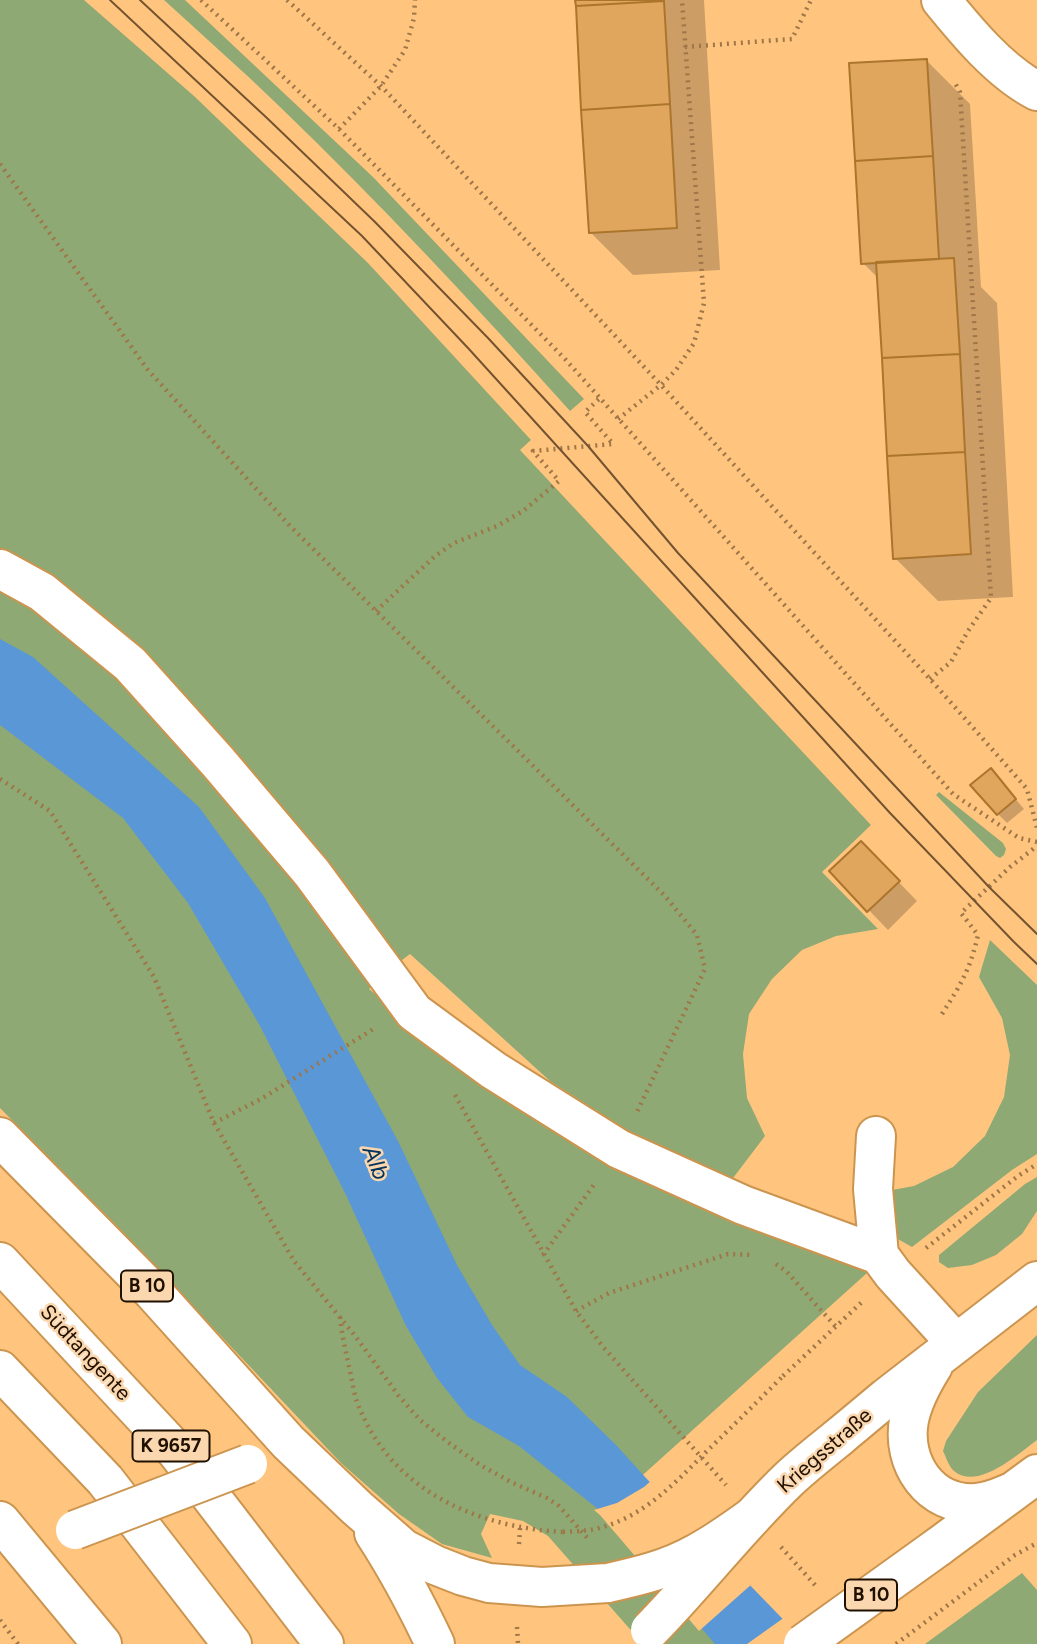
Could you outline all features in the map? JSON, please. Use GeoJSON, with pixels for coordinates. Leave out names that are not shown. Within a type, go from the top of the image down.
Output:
{"type":"FeatureCollection","features":[{"type":"Feature","properties":{"kind":"main road"},"geometry":{"type":"LineString","coordinates":[[941,0],[972,38],[1023,83],[1037,91]]}},
{"type":"Feature","properties":{"kind":"main road"},"geometry":{"type":"LineString","coordinates":[[0,569],[43,592],[130,664],[312,873],[414,1012],[493,1070],[619,1149],[886,1265]]}},
{"type":"Feature","properties":{"kind":"main road"},"geometry":{"type":"LineString","coordinates":[[876,1136],[873,1189],[886,1265],[946,1352],[919,1390],[909,1419],[908,1439],[918,1475],[930,1488],[958,1502],[991,1501],[1029,1484]]}},
{"type":"Feature","properties":{"kind":"main road","name":"B 10"},"geometry":{"type":"LineString","coordinates":[[0,1137],[153,1292],[288,1442],[404,1549],[435,1565],[489,1583],[542,1587],[608,1583],[670,1566],[703,1550],[753,1517]]}},
{"type":"Feature","properties":{"kind":"main road","name":"Südtangente"},"geometry":{"type":"LineString","coordinates":[[0,1262],[176,1451],[324,1644]]}},
{"type":"Feature","properties":{"kind":"main road","name":"Kriegsstraße"},"geometry":{"type":"LineString","coordinates":[[642,1637],[790,1479],[839,1437],[1037,1281]]}},
{"type":"Feature","properties":{"kind":"main road"},"geometry":{"type":"LineString","coordinates":[[0,1370],[105,1480],[232,1644]]}},
{"type":"Feature","properties":{"kind":"main road"},"geometry":{"type":"LineString","coordinates":[[8,1543],[75,1530],[248,1464],[288,1442]]}},
{"type":"Feature","properties":{"kind":"main road","name":"B 10"},"geometry":{"type":"LineString","coordinates":[[803,1644],[1029,1484]]}},
{"type":"Feature","properties":{"kind":"main road"},"geometry":{"type":"LineString","coordinates":[[357,1508],[387,1553],[435,1644]]}},
{"type":"Feature","properties":{"kind":"main road"},"geometry":{"type":"LineString","coordinates":[[8,1543],[102,1644]]}},
{"type":"Feature","properties":{"kind":"path"},"geometry":{"type":"LineString","coordinates":[[201,0],[339,129],[566,360],[953,794],[1019,838],[1037,844]]}},
{"type":"Feature","properties":{"kind":"path"},"geometry":{"type":"LineString","coordinates":[[287,0],[381,86],[661,385],[930,679],[1027,789],[1037,828]]}},
{"type":"Feature","properties":{"kind":"path"},"geometry":{"type":"LineString","coordinates":[[339,129],[381,86],[405,50],[414,19],[415,0]]}},
{"type":"Feature","properties":{"kind":"path"},"geometry":{"type":"LineString","coordinates":[[618,419],[676,370],[694,343],[704,303],[682,0]]}},
{"type":"Feature","properties":{"kind":"path"},"geometry":{"type":"LineString","coordinates":[[685,47],[792,39],[811,0]]}},
{"type":"Feature","properties":{"kind":"path"},"geometry":{"type":"LineString","coordinates":[[930,679],[951,662],[991,598],[960,92],[950,73],[972,38]]}},
{"type":"Feature","properties":{"kind":"path"},"geometry":{"type":"LineString","coordinates":[[0,164],[148,370],[290,526],[665,896],[697,935],[705,969],[619,1149],[543,1255]]}},
{"type":"Feature","properties":{"kind":"path"},"geometry":{"type":"LineString","coordinates":[[376,611],[435,556],[454,543],[497,526],[523,511],[559,481],[533,451],[613,444],[585,412],[600,398]]}},
{"type":"Feature","properties":{"kind":"path"},"geometry":{"type":"LineString","coordinates":[[0,779],[50,811],[154,977],[214,1123],[294,1261],[420,1420],[480,1465],[559,1506],[594,1546]]}},
{"type":"Feature","properties":{"kind":"path"},"geometry":{"type":"LineString","coordinates":[[942,1014],[964,981],[978,935],[961,913],[1037,844]]}},
{"type":"Feature","properties":{"kind":"path"},"geometry":{"type":"LineString","coordinates":[[214,1123],[261,1100],[379,1025]]}},
{"type":"Feature","properties":{"kind":"path"},"geometry":{"type":"LineString","coordinates":[[453,1092],[576,1311],[604,1348],[822,1593]]}},
{"type":"Feature","properties":{"kind":"path"},"geometry":{"type":"LineString","coordinates":[[340,1317],[356,1401],[374,1439],[394,1464],[416,1483],[438,1497],[480,1516],[520,1528],[563,1532],[589,1531],[624,1519],[668,1490],[836,1327],[886,1265],[1037,1164]]}},
{"type":"Feature","properties":{"kind":"path"},"geometry":{"type":"LineString","coordinates":[[576,1311],[609,1293],[727,1254],[753,1255]]}},
{"type":"Feature","properties":{"kind":"path"},"geometry":{"type":"LineString","coordinates":[[766,1256],[787,1272],[836,1327]]}},
{"type":"Feature","properties":{"kind":"path"},"geometry":{"type":"LineString","coordinates":[[896,1644],[1016,1555],[1037,1544]]}},
{"type":"Feature","properties":{"kind":"path"},"geometry":{"type":"LineString","coordinates":[[0,1620],[18,1644]]}},
{"type":"Feature","properties":{"kind":"path"},"geometry":{"type":"LineString","coordinates":[[0,1633],[8,1630]]}},
{"type":"Feature","properties":{"kind":"green space"},"geometry":{"type":"Polygon","coordinates":[[[0,0],[84,0],[194,96],[368,263],[531,440],[520,450],[871,825],[822,872],[878,929],[836,936],[802,950],[772,979],[749,1014],[743,1054],[747,1098],[765,1136],[730,1182],[662,1153],[550,1081],[410,954],[369,989],[491,1088],[856,1261],[867,1273],[635,1482],[757,1644],[643,1644],[548,1536],[523,1521],[490,1514],[481,1534],[492,1558],[442,1544],[399,1514],[341,1463],[118,1227],[0,1108],[0,0]]]}},
{"type":"Feature","properties":{"kind":"green space"},"geometry":{"type":"Polygon","coordinates":[[[164,0],[185,0],[373,177],[584,399],[570,411],[353,179],[164,0]]]}},
{"type":"Feature","properties":{"kind":"green space"},"geometry":{"type":"Polygon","coordinates":[[[939,792],[1003,843],[1006,849],[1004,855],[1000,858],[996,856],[936,795],[939,792]]]}},
{"type":"Feature","properties":{"kind":"green space"},"geometry":{"type":"Polygon","coordinates":[[[990,940],[1037,985],[1037,1154],[912,1247],[896,1238],[892,1190],[914,1186],[953,1167],[985,1136],[1004,1097],[1010,1055],[1002,1018],[979,977],[990,940]]]}},
{"type":"Feature","properties":{"kind":"green space"},"geometry":{"type":"Polygon","coordinates":[[[1037,1177],[1037,1211],[1022,1234],[996,1255],[972,1265],[948,1268],[939,1262],[939,1255],[1037,1177]]]}},
{"type":"Feature","properties":{"kind":"green space"},"geometry":{"type":"Polygon","coordinates":[[[1037,1335],[1037,1440],[986,1474],[974,1477],[954,1471],[943,1451],[946,1441],[978,1392],[1037,1335]]]}},
{"type":"Feature","properties":{"kind":"green space"},"geometry":{"type":"Polygon","coordinates":[[[1022,1573],[1037,1590],[1037,1644],[925,1644],[1022,1573]]]}},
{"type":"Feature","properties":{"kind":"water","name":"Alb"},"geometry":{"type":"Polygon","coordinates":[[[0,639],[33,657],[199,807],[265,898],[398,1141],[457,1265],[492,1325],[520,1365],[567,1397],[807,1644],[715,1644],[603,1513],[519,1446],[468,1417],[437,1378],[406,1326],[346,1195],[259,1024],[188,903],[123,818],[0,725],[0,639]]]}},
{"type":"Feature","properties":{"kind":"pier"},"geometry":{"type":"Polygon","coordinates":[[[652,1480],[753,1583],[699,1631],[594,1510],[617,1503],[652,1480]]]}},
{"type":"Feature","properties":{"kind":"pier"},"geometry":{"type":"Polygon","coordinates":[[[785,1617],[810,1644],[747,1644],[785,1617]]]}},
{"type":"Feature","properties":{"kind":"building"},"geometry":{"type":"Polygon","coordinates":[[[575,0],[664,0],[664,1],[576,6],[575,0]]]}},
{"type":"Feature","properties":{"kind":"building"},"geometry":{"type":"Polygon","coordinates":[[[664,1],[670,104],[581,110],[576,6],[664,1]]]}},
{"type":"Feature","properties":{"kind":"building"},"geometry":{"type":"Polygon","coordinates":[[[927,59],[933,156],[855,161],[849,63],[927,59]]]}},
{"type":"Feature","properties":{"kind":"building"},"geometry":{"type":"Polygon","coordinates":[[[670,104],[677,228],[589,233],[581,110],[670,104]]]}},
{"type":"Feature","properties":{"kind":"building"},"geometry":{"type":"Polygon","coordinates":[[[933,156],[939,259],[861,264],[855,161],[933,156]]]}},
{"type":"Feature","properties":{"kind":"building"},"geometry":{"type":"Polygon","coordinates":[[[954,258],[960,354],[882,358],[876,262],[954,258]]]}},
{"type":"Feature","properties":{"kind":"building"},"geometry":{"type":"Polygon","coordinates":[[[960,354],[965,452],[887,456],[882,358],[960,354]]]}},
{"type":"Feature","properties":{"kind":"building"},"geometry":{"type":"Polygon","coordinates":[[[965,452],[971,554],[893,559],[887,456],[965,452]]]}},
{"type":"Feature","properties":{"kind":"building"},"geometry":{"type":"Polygon","coordinates":[[[991,768],[1016,799],[997,815],[970,785],[991,768]]]}},
{"type":"Feature","properties":{"kind":"building"},"geometry":{"type":"Polygon","coordinates":[[[861,841],[900,881],[867,912],[829,871],[861,841]]]}},
{"type":"Feature","properties":{"kind":"tram line"},"geometry":{"type":"LineString","coordinates":[[110,0],[362,236],[468,348],[890,813],[1037,964]]}},
{"type":"Feature","properties":{"kind":"tram line"},"geometry":{"type":"LineString","coordinates":[[140,0],[375,222],[488,338],[588,446],[678,553],[989,887],[1037,934]]}}]}
